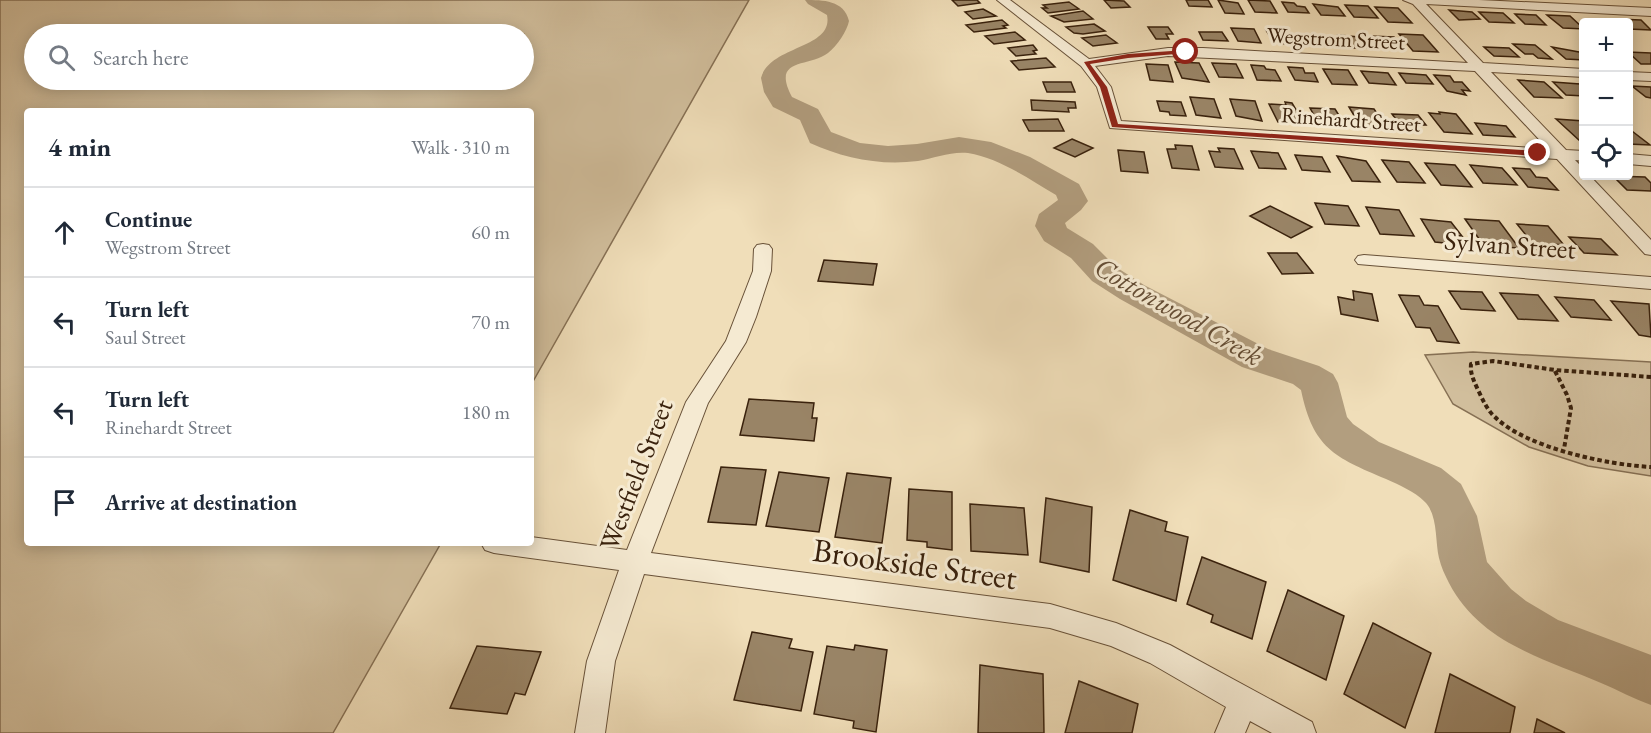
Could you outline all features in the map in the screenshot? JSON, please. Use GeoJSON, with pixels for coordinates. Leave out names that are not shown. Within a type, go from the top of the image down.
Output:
{"type":"FeatureCollection","features":[{"type":"Feature","properties":{"kind":"street"},"geometry":{"type":"LineString","coordinates":[[1007,0],[1086,63]]}},
{"type":"Feature","properties":{"kind":"street"},"geometry":{"type":"LineString","coordinates":[[1403,0],[1651,12]]}},
{"type":"Feature","properties":{"kind":"street"},"geometry":{"type":"LineString","coordinates":[[1416,0],[1651,250]]}},
{"type":"Feature","properties":{"kind":"street","name":"Wegstrom Street"},"geometry":{"type":"LineString","coordinates":[[1086,63],[1168,52],[1203,52],[1579,73]]}},
{"type":"Feature","properties":{"kind":"street","name":"Rinehardt Street"},"geometry":{"type":"LineString","coordinates":[[1086,63],[1104,87],[1115,125],[1579,156]]}},
{"type":"Feature","properties":{"kind":"street"},"geometry":{"type":"LineString","coordinates":[[1633,76],[1651,77]]}},
{"type":"Feature","properties":{"kind":"street"},"geometry":{"type":"LineString","coordinates":[[1633,159],[1651,161]]}},
{"type":"Feature","properties":{"kind":"street","name":"Westfield Street"},"geometry":{"type":"LineString","coordinates":[[590,733],[601,661],[619,603],[697,402],[736,342],[762,271],[763,249]]}},
{"type":"Feature","properties":{"kind":"street","name":"Sylvan Street"},"geometry":{"type":"LineString","coordinates":[[1364,260],[1651,283]]}},
{"type":"Feature","properties":{"kind":"street","name":"Brookside Street"},"geometry":{"type":"LineString","coordinates":[[518,546],[1050,616],[1116,635],[1160,654],[1301,733]]}},
{"type":"Feature","properties":{"kind":"street"},"geometry":{"type":"LineString","coordinates":[[1230,733],[1244,700]]}},
{"type":"Feature","properties":{"kind":"path"},"geometry":{"type":"LineString","coordinates":[[1651,376],[1555,370],[1493,361],[1471,364],[1470,373],[1485,405],[1503,425],[1530,438],[1617,464],[1651,466]]}},
{"type":"Feature","properties":{"kind":"path"},"geometry":{"type":"LineString","coordinates":[[1555,370],[1571,405],[1570,420],[1563,442],[1564,449]]}},
{"type":"Feature","properties":{"kind":"shaded area"},"geometry":{"type":"Polygon","coordinates":[[[0,0],[749,0],[534,380],[534,108],[24,108],[24,546],[439,546],[333,733],[0,733],[0,0]]]}},
{"type":"Feature","properties":{"kind":"shaded area"},"geometry":{"type":"Polygon","coordinates":[[[1473,352],[1651,362],[1651,476],[1588,466],[1529,447],[1453,404],[1425,355],[1473,352]]]}},
{"type":"Feature","properties":{"kind":"building"},"geometry":{"type":"Polygon","coordinates":[[[952,0],[977,0],[980,3],[958,6],[952,0]]]}},
{"type":"Feature","properties":{"kind":"building"},"geometry":{"type":"Polygon","coordinates":[[[1104,0],[1124,1],[1130,7],[1111,8],[1104,0]]]}},
{"type":"Feature","properties":{"kind":"building"},"geometry":{"type":"Polygon","coordinates":[[[1186,0],[1208,0],[1212,7],[1189,6],[1186,0]]]}},
{"type":"Feature","properties":{"kind":"building"},"geometry":{"type":"Polygon","coordinates":[[[1218,0],[1238,3],[1244,14],[1225,13],[1218,0]]]}},
{"type":"Feature","properties":{"kind":"building"},"geometry":{"type":"Polygon","coordinates":[[[1248,0],[1270,1],[1277,13],[1255,12],[1248,0]]]}},
{"type":"Feature","properties":{"kind":"building"},"geometry":{"type":"Polygon","coordinates":[[[1069,2],[1079,9],[1048,13],[1042,8],[1047,8],[1043,5],[1069,2]]]}},
{"type":"Feature","properties":{"kind":"building"},"geometry":{"type":"Polygon","coordinates":[[[1282,2],[1305,7],[1309,13],[1288,12],[1282,2]]]}},
{"type":"Feature","properties":{"kind":"building"},"geometry":{"type":"Polygon","coordinates":[[[1313,4],[1338,7],[1345,16],[1321,15],[1313,4]]]}},
{"type":"Feature","properties":{"kind":"building"},"geometry":{"type":"Polygon","coordinates":[[[1345,5],[1368,6],[1378,18],[1354,17],[1345,5]]]}},
{"type":"Feature","properties":{"kind":"building"},"geometry":{"type":"Polygon","coordinates":[[[1375,7],[1398,8],[1412,23],[1388,22],[1375,7]]]}},
{"type":"Feature","properties":{"kind":"building"},"geometry":{"type":"Polygon","coordinates":[[[983,9],[996,16],[973,19],[965,12],[983,9]]]}},
{"type":"Feature","properties":{"kind":"building"},"geometry":{"type":"Polygon","coordinates":[[[1449,10],[1472,12],[1480,19],[1459,20],[1449,10]]]}},
{"type":"Feature","properties":{"kind":"building"},"geometry":{"type":"Polygon","coordinates":[[[1083,11],[1093,19],[1064,22],[1051,16],[1083,11]]]}},
{"type":"Feature","properties":{"kind":"building"},"geometry":{"type":"Polygon","coordinates":[[[1479,12],[1503,13],[1514,23],[1489,22],[1479,12]]]}},
{"type":"Feature","properties":{"kind":"building"},"geometry":{"type":"Polygon","coordinates":[[[1515,14],[1536,15],[1546,25],[1525,24],[1515,14]]]}},
{"type":"Feature","properties":{"kind":"building"},"geometry":{"type":"Polygon","coordinates":[[[1547,15],[1570,16],[1579,24],[1579,29],[1563,28],[1547,15]]]}},
{"type":"Feature","properties":{"kind":"building"},"geometry":{"type":"Polygon","coordinates":[[[1002,20],[1008,25],[1003,26],[1006,28],[974,32],[966,25],[1002,20]]]}},
{"type":"Feature","properties":{"kind":"building"},"geometry":{"type":"Polygon","coordinates":[[[1633,20],[1641,20],[1651,30],[1633,29],[1633,20]]]}},
{"type":"Feature","properties":{"kind":"building"},"geometry":{"type":"Polygon","coordinates":[[[1094,24],[1105,31],[1083,34],[1074,33],[1066,27],[1094,24]]]}},
{"type":"Feature","properties":{"kind":"building"},"geometry":{"type":"Polygon","coordinates":[[[1148,27],[1168,27],[1173,34],[1166,34],[1169,39],[1156,39],[1148,27]]]}},
{"type":"Feature","properties":{"kind":"building"},"geometry":{"type":"Polygon","coordinates":[[[1231,28],[1254,29],[1261,43],[1238,41],[1231,28]]]}},
{"type":"Feature","properties":{"kind":"building"},"geometry":{"type":"Polygon","coordinates":[[[1266,30],[1287,31],[1294,41],[1285,40],[1287,44],[1274,43],[1266,30]]]}},
{"type":"Feature","properties":{"kind":"building"},"geometry":{"type":"Polygon","coordinates":[[[1015,32],[1025,40],[994,44],[985,36],[1015,32]]]}},
{"type":"Feature","properties":{"kind":"building"},"geometry":{"type":"Polygon","coordinates":[[[1199,32],[1222,32],[1228,41],[1203,40],[1199,32]]]}},
{"type":"Feature","properties":{"kind":"building"},"geometry":{"type":"Polygon","coordinates":[[[1399,34],[1423,35],[1438,52],[1413,51],[1399,34]]]}},
{"type":"Feature","properties":{"kind":"building"},"geometry":{"type":"Polygon","coordinates":[[[1106,35],[1117,43],[1093,46],[1082,38],[1106,35]]]}},
{"type":"Feature","properties":{"kind":"building"},"geometry":{"type":"Polygon","coordinates":[[[1338,35],[1359,37],[1367,48],[1352,48],[1349,43],[1342,42],[1338,35]]]}},
{"type":"Feature","properties":{"kind":"building"},"geometry":{"type":"Polygon","coordinates":[[[1369,36],[1394,37],[1402,48],[1397,47],[1399,50],[1379,49],[1369,36]]]}},
{"type":"Feature","properties":{"kind":"building"},"geometry":{"type":"Polygon","coordinates":[[[1303,37],[1328,38],[1333,47],[1308,45],[1303,37]]]}},
{"type":"Feature","properties":{"kind":"building"},"geometry":{"type":"Polygon","coordinates":[[[1513,44],[1535,45],[1552,59],[1525,54],[1513,44]]]}},
{"type":"Feature","properties":{"kind":"building"},"geometry":{"type":"Polygon","coordinates":[[[1033,45],[1037,50],[1033,51],[1036,54],[1016,56],[1008,48],[1033,45]]]}},
{"type":"Feature","properties":{"kind":"building"},"geometry":{"type":"Polygon","coordinates":[[[1484,47],[1509,48],[1519,57],[1494,56],[1484,47]]]}},
{"type":"Feature","properties":{"kind":"building"},"geometry":{"type":"Polygon","coordinates":[[[1552,47],[1579,52],[1579,60],[1566,59],[1552,47]]]}},
{"type":"Feature","properties":{"kind":"building"},"geometry":{"type":"Polygon","coordinates":[[[1633,52],[1651,53],[1651,64],[1641,64],[1633,57],[1633,52]]]}},
{"type":"Feature","properties":{"kind":"building"},"geometry":{"type":"Polygon","coordinates":[[[1046,58],[1055,67],[1019,70],[1011,61],[1046,58]]]}},
{"type":"Feature","properties":{"kind":"building"},"geometry":{"type":"Polygon","coordinates":[[[1175,62],[1199,63],[1209,82],[1182,78],[1175,62]]]}},
{"type":"Feature","properties":{"kind":"building"},"geometry":{"type":"Polygon","coordinates":[[[1212,63],[1236,64],[1243,78],[1219,77],[1212,63]]]}},
{"type":"Feature","properties":{"kind":"building"},"geometry":{"type":"Polygon","coordinates":[[[1146,64],[1168,65],[1173,82],[1150,80],[1146,64]]]}},
{"type":"Feature","properties":{"kind":"building"},"geometry":{"type":"Polygon","coordinates":[[[1251,65],[1275,70],[1281,81],[1257,80],[1251,65]]]}},
{"type":"Feature","properties":{"kind":"building"},"geometry":{"type":"Polygon","coordinates":[[[1288,67],[1303,68],[1305,73],[1314,73],[1318,82],[1295,80],[1288,67]]]}},
{"type":"Feature","properties":{"kind":"building"},"geometry":{"type":"Polygon","coordinates":[[[1323,69],[1348,70],[1357,85],[1332,84],[1323,69]]]}},
{"type":"Feature","properties":{"kind":"building"},"geometry":{"type":"Polygon","coordinates":[[[1361,71],[1388,73],[1396,85],[1369,83],[1361,71]]]}},
{"type":"Feature","properties":{"kind":"building"},"geometry":{"type":"Polygon","coordinates":[[[1399,73],[1426,75],[1433,84],[1406,83],[1399,73]]]}},
{"type":"Feature","properties":{"kind":"building"},"geometry":{"type":"Polygon","coordinates":[[[1434,75],[1450,76],[1454,82],[1462,82],[1470,91],[1462,90],[1466,95],[1447,91],[1434,75]]]}},
{"type":"Feature","properties":{"kind":"building"},"geometry":{"type":"Polygon","coordinates":[[[1518,80],[1544,82],[1562,98],[1534,97],[1518,80]]]}},
{"type":"Feature","properties":{"kind":"building"},"geometry":{"type":"Polygon","coordinates":[[[1043,82],[1071,82],[1075,92],[1047,92],[1043,82]]]}},
{"type":"Feature","properties":{"kind":"building"},"geometry":{"type":"Polygon","coordinates":[[[1553,82],[1579,84],[1579,96],[1566,95],[1553,82]]]}},
{"type":"Feature","properties":{"kind":"building"},"geometry":{"type":"Polygon","coordinates":[[[1633,86],[1651,87],[1651,98],[1646,97],[1633,86]]]}},
{"type":"Feature","properties":{"kind":"building"},"geometry":{"type":"Polygon","coordinates":[[[1190,97],[1214,99],[1221,118],[1196,115],[1190,97]]]}},
{"type":"Feature","properties":{"kind":"building"},"geometry":{"type":"Polygon","coordinates":[[[1230,99],[1255,101],[1262,121],[1236,116],[1230,99]]]}},
{"type":"Feature","properties":{"kind":"building"},"geometry":{"type":"Polygon","coordinates":[[[1031,100],[1075,102],[1076,108],[1068,108],[1069,112],[1032,110],[1031,100]]]}},
{"type":"Feature","properties":{"kind":"building"},"geometry":{"type":"Polygon","coordinates":[[[1157,101],[1181,102],[1186,116],[1170,115],[1169,112],[1160,111],[1157,101]]]}},
{"type":"Feature","properties":{"kind":"building"},"geometry":{"type":"Polygon","coordinates":[[[1285,102],[1292,103],[1304,123],[1278,122],[1269,104],[1286,105],[1285,102]]]}},
{"type":"Feature","properties":{"kind":"building"},"geometry":{"type":"Polygon","coordinates":[[[1349,107],[1374,109],[1385,125],[1377,125],[1380,129],[1361,127],[1349,107]]]}},
{"type":"Feature","properties":{"kind":"building"},"geometry":{"type":"Polygon","coordinates":[[[1310,108],[1335,109],[1345,125],[1319,124],[1310,108]]]}},
{"type":"Feature","properties":{"kind":"building"},"geometry":{"type":"Polygon","coordinates":[[[1439,112],[1456,114],[1472,134],[1444,132],[1429,113],[1440,114],[1439,112]]]}},
{"type":"Feature","properties":{"kind":"building"},"geometry":{"type":"Polygon","coordinates":[[[1392,114],[1418,115],[1426,125],[1415,125],[1419,131],[1404,130],[1392,114]]]}},
{"type":"Feature","properties":{"kind":"building"},"geometry":{"type":"Polygon","coordinates":[[[1058,119],[1064,131],[1029,131],[1023,120],[1058,119]]]}},
{"type":"Feature","properties":{"kind":"building"},"geometry":{"type":"Polygon","coordinates":[[[1556,119],[1579,121],[1579,140],[1556,119]]]}},
{"type":"Feature","properties":{"kind":"building"},"geometry":{"type":"Polygon","coordinates":[[[1475,123],[1506,126],[1515,137],[1483,135],[1475,123]]]}},
{"type":"Feature","properties":{"kind":"building"},"geometry":{"type":"Polygon","coordinates":[[[1633,132],[1650,145],[1633,144],[1633,132]]]}},
{"type":"Feature","properties":{"kind":"building"},"geometry":{"type":"Polygon","coordinates":[[[1072,139],[1093,148],[1075,157],[1054,148],[1072,139]]]}},
{"type":"Feature","properties":{"kind":"building"},"geometry":{"type":"Polygon","coordinates":[[[1175,145],[1192,146],[1199,170],[1172,168],[1167,149],[1176,149],[1175,145]]]}},
{"type":"Feature","properties":{"kind":"building"},"geometry":{"type":"Polygon","coordinates":[[[1218,148],[1234,149],[1243,169],[1215,167],[1209,151],[1220,152],[1218,148]]]}},
{"type":"Feature","properties":{"kind":"building"},"geometry":{"type":"Polygon","coordinates":[[[1118,150],[1144,152],[1148,173],[1121,171],[1118,150]]]}},
{"type":"Feature","properties":{"kind":"building"},"geometry":{"type":"Polygon","coordinates":[[[1251,151],[1278,153],[1286,169],[1259,168],[1251,151]]]}},
{"type":"Feature","properties":{"kind":"building"},"geometry":{"type":"Polygon","coordinates":[[[1295,155],[1322,157],[1330,172],[1302,170],[1295,155]]]}},
{"type":"Feature","properties":{"kind":"building"},"geometry":{"type":"Polygon","coordinates":[[[1337,156],[1366,161],[1380,182],[1352,181],[1337,156]]]}},
{"type":"Feature","properties":{"kind":"building"},"geometry":{"type":"Polygon","coordinates":[[[1382,160],[1409,162],[1425,183],[1397,182],[1382,160]]]}},
{"type":"Feature","properties":{"kind":"building"},"geometry":{"type":"Polygon","coordinates":[[[1425,163],[1455,165],[1472,187],[1441,185],[1425,163]]]}},
{"type":"Feature","properties":{"kind":"building"},"geometry":{"type":"Polygon","coordinates":[[[1470,165],[1502,168],[1517,185],[1483,183],[1470,165]]]}},
{"type":"Feature","properties":{"kind":"building"},"geometry":{"type":"Polygon","coordinates":[[[1513,168],[1530,169],[1536,177],[1547,178],[1558,190],[1528,187],[1513,168]]]}},
{"type":"Feature","properties":{"kind":"building"},"geometry":{"type":"Polygon","coordinates":[[[1645,177],[1651,183],[1651,191],[1627,190],[1617,180],[1645,177]]]}},
{"type":"Feature","properties":{"kind":"building"},"geometry":{"type":"Polygon","coordinates":[[[1315,203],[1348,206],[1359,226],[1325,224],[1315,203]]]}},
{"type":"Feature","properties":{"kind":"building"},"geometry":{"type":"Polygon","coordinates":[[[1270,206],[1312,227],[1291,238],[1250,216],[1270,206]]]}},
{"type":"Feature","properties":{"kind":"building"},"geometry":{"type":"Polygon","coordinates":[[[1366,207],[1399,210],[1414,236],[1380,234],[1366,207]]]}},
{"type":"Feature","properties":{"kind":"building"},"geometry":{"type":"Polygon","coordinates":[[[1421,219],[1451,222],[1462,236],[1449,235],[1455,244],[1435,242],[1421,219]]]}},
{"type":"Feature","properties":{"kind":"building"},"geometry":{"type":"Polygon","coordinates":[[[1465,219],[1499,221],[1519,248],[1484,246],[1465,219]]]}},
{"type":"Feature","properties":{"kind":"building"},"geometry":{"type":"Polygon","coordinates":[[[1517,224],[1548,226],[1564,245],[1551,244],[1557,251],[1538,250],[1517,224]]]}},
{"type":"Feature","properties":{"kind":"building"},"geometry":{"type":"Polygon","coordinates":[[[1569,237],[1601,239],[1617,255],[1584,253],[1569,237]]]}},
{"type":"Feature","properties":{"kind":"building"},"geometry":{"type":"Polygon","coordinates":[[[1268,253],[1297,253],[1313,273],[1282,274],[1268,253]]]}},
{"type":"Feature","properties":{"kind":"building"},"geometry":{"type":"Polygon","coordinates":[[[824,260],[877,264],[873,285],[818,281],[824,260]]]}},
{"type":"Feature","properties":{"kind":"building"},"geometry":{"type":"Polygon","coordinates":[[[1353,291],[1372,294],[1378,321],[1341,314],[1338,297],[1354,300],[1353,291]]]}},
{"type":"Feature","properties":{"kind":"building"},"geometry":{"type":"Polygon","coordinates":[[[1449,291],[1482,292],[1495,311],[1461,309],[1449,291]]]}},
{"type":"Feature","properties":{"kind":"building"},"geometry":{"type":"Polygon","coordinates":[[[1500,293],[1538,295],[1558,321],[1518,319],[1500,293]]]}},
{"type":"Feature","properties":{"kind":"building"},"geometry":{"type":"Polygon","coordinates":[[[1399,295],[1419,296],[1424,305],[1438,306],[1459,343],[1437,341],[1430,328],[1416,327],[1399,295]]]}},
{"type":"Feature","properties":{"kind":"building"},"geometry":{"type":"Polygon","coordinates":[[[1555,297],[1594,300],[1611,320],[1571,317],[1555,297]]]}},
{"type":"Feature","properties":{"kind":"building"},"geometry":{"type":"Polygon","coordinates":[[[1611,301],[1649,304],[1651,337],[1639,335],[1611,301]]]}},
{"type":"Feature","properties":{"kind":"building"},"geometry":{"type":"Polygon","coordinates":[[[749,399],[814,403],[812,418],[817,418],[814,441],[740,435],[749,399]]]}},
{"type":"Feature","properties":{"kind":"building"},"geometry":{"type":"Polygon","coordinates":[[[721,467],[766,470],[756,525],[708,522],[721,467]]]}},
{"type":"Feature","properties":{"kind":"building"},"geometry":{"type":"Polygon","coordinates":[[[779,472],[829,478],[819,532],[766,526],[779,472]]]}},
{"type":"Feature","properties":{"kind":"building"},"geometry":{"type":"Polygon","coordinates":[[[847,473],[891,478],[882,543],[835,537],[847,473]]]}},
{"type":"Feature","properties":{"kind":"building"},"geometry":{"type":"Polygon","coordinates":[[[909,489],[952,492],[952,550],[927,547],[927,542],[907,540],[909,489]]]}},
{"type":"Feature","properties":{"kind":"building"},"geometry":{"type":"Polygon","coordinates":[[[1046,498],[1092,507],[1089,572],[1040,562],[1046,498]]]}},
{"type":"Feature","properties":{"kind":"building"},"geometry":{"type":"Polygon","coordinates":[[[970,504],[1024,508],[1028,555],[971,551],[970,504]]]}},
{"type":"Feature","properties":{"kind":"building"},"geometry":{"type":"Polygon","coordinates":[[[1130,510],[1167,522],[1165,531],[1188,537],[1176,601],[1113,580],[1130,510]]]}},
{"type":"Feature","properties":{"kind":"building"},"geometry":{"type":"Polygon","coordinates":[[[1202,557],[1266,582],[1252,639],[1211,622],[1213,615],[1187,604],[1202,557]]]}},
{"type":"Feature","properties":{"kind":"building"},"geometry":{"type":"Polygon","coordinates":[[[1288,590],[1344,616],[1326,680],[1267,651],[1288,590]]]}},
{"type":"Feature","properties":{"kind":"building"},"geometry":{"type":"Polygon","coordinates":[[[1373,623],[1431,653],[1405,728],[1344,694],[1373,623]]]}},
{"type":"Feature","properties":{"kind":"building"},"geometry":{"type":"Polygon","coordinates":[[[752,632],[792,639],[789,648],[813,652],[801,711],[734,700],[752,632]]]}},
{"type":"Feature","properties":{"kind":"building"},"geometry":{"type":"Polygon","coordinates":[[[855,645],[887,650],[876,732],[853,728],[854,721],[814,714],[827,646],[854,650],[855,645]]]}},
{"type":"Feature","properties":{"kind":"building"},"geometry":{"type":"Polygon","coordinates":[[[477,646],[541,652],[525,695],[515,693],[507,714],[450,708],[477,646]]]}},
{"type":"Feature","properties":{"kind":"building"},"geometry":{"type":"Polygon","coordinates":[[[980,665],[1043,674],[1044,733],[978,733],[980,665]]]}},
{"type":"Feature","properties":{"kind":"building"},"geometry":{"type":"Polygon","coordinates":[[[1450,674],[1515,707],[1510,733],[1435,733],[1450,674]]]}},
{"type":"Feature","properties":{"kind":"building"},"geometry":{"type":"Polygon","coordinates":[[[1079,681],[1138,704],[1132,733],[1065,733],[1079,681]]]}},
{"type":"Feature","properties":{"kind":"building"},"geometry":{"type":"Polygon","coordinates":[[[1537,719],[1565,733],[1534,733],[1537,719]]]}},
{"type":"Feature","properties":{"kind":"waterway","name":"Cottonwood Creek"},"geometry":{"type":"LineString","coordinates":[[815,0],[834,11],[838,16],[837,26],[819,48],[784,62],[779,66],[773,78],[782,102],[809,114],[819,137],[846,148],[888,154],[968,145],[1007,157],[1069,190],[1073,201],[1050,221],[1055,234],[1082,251],[1104,274],[1132,292],[1255,358],[1306,375],[1319,383],[1328,418],[1339,435],[1365,453],[1426,480],[1446,496],[1455,516],[1460,550],[1467,572],[1494,604],[1524,627],[1540,635],[1615,664],[1651,681]]}},
{"type":"Feature","properties":{"kind":"route"},"geometry":{"type":"LineString","coordinates":[[1186,52],[1128,56],[1086,63],[1104,87],[1115,125],[1538,153]]}}]}
